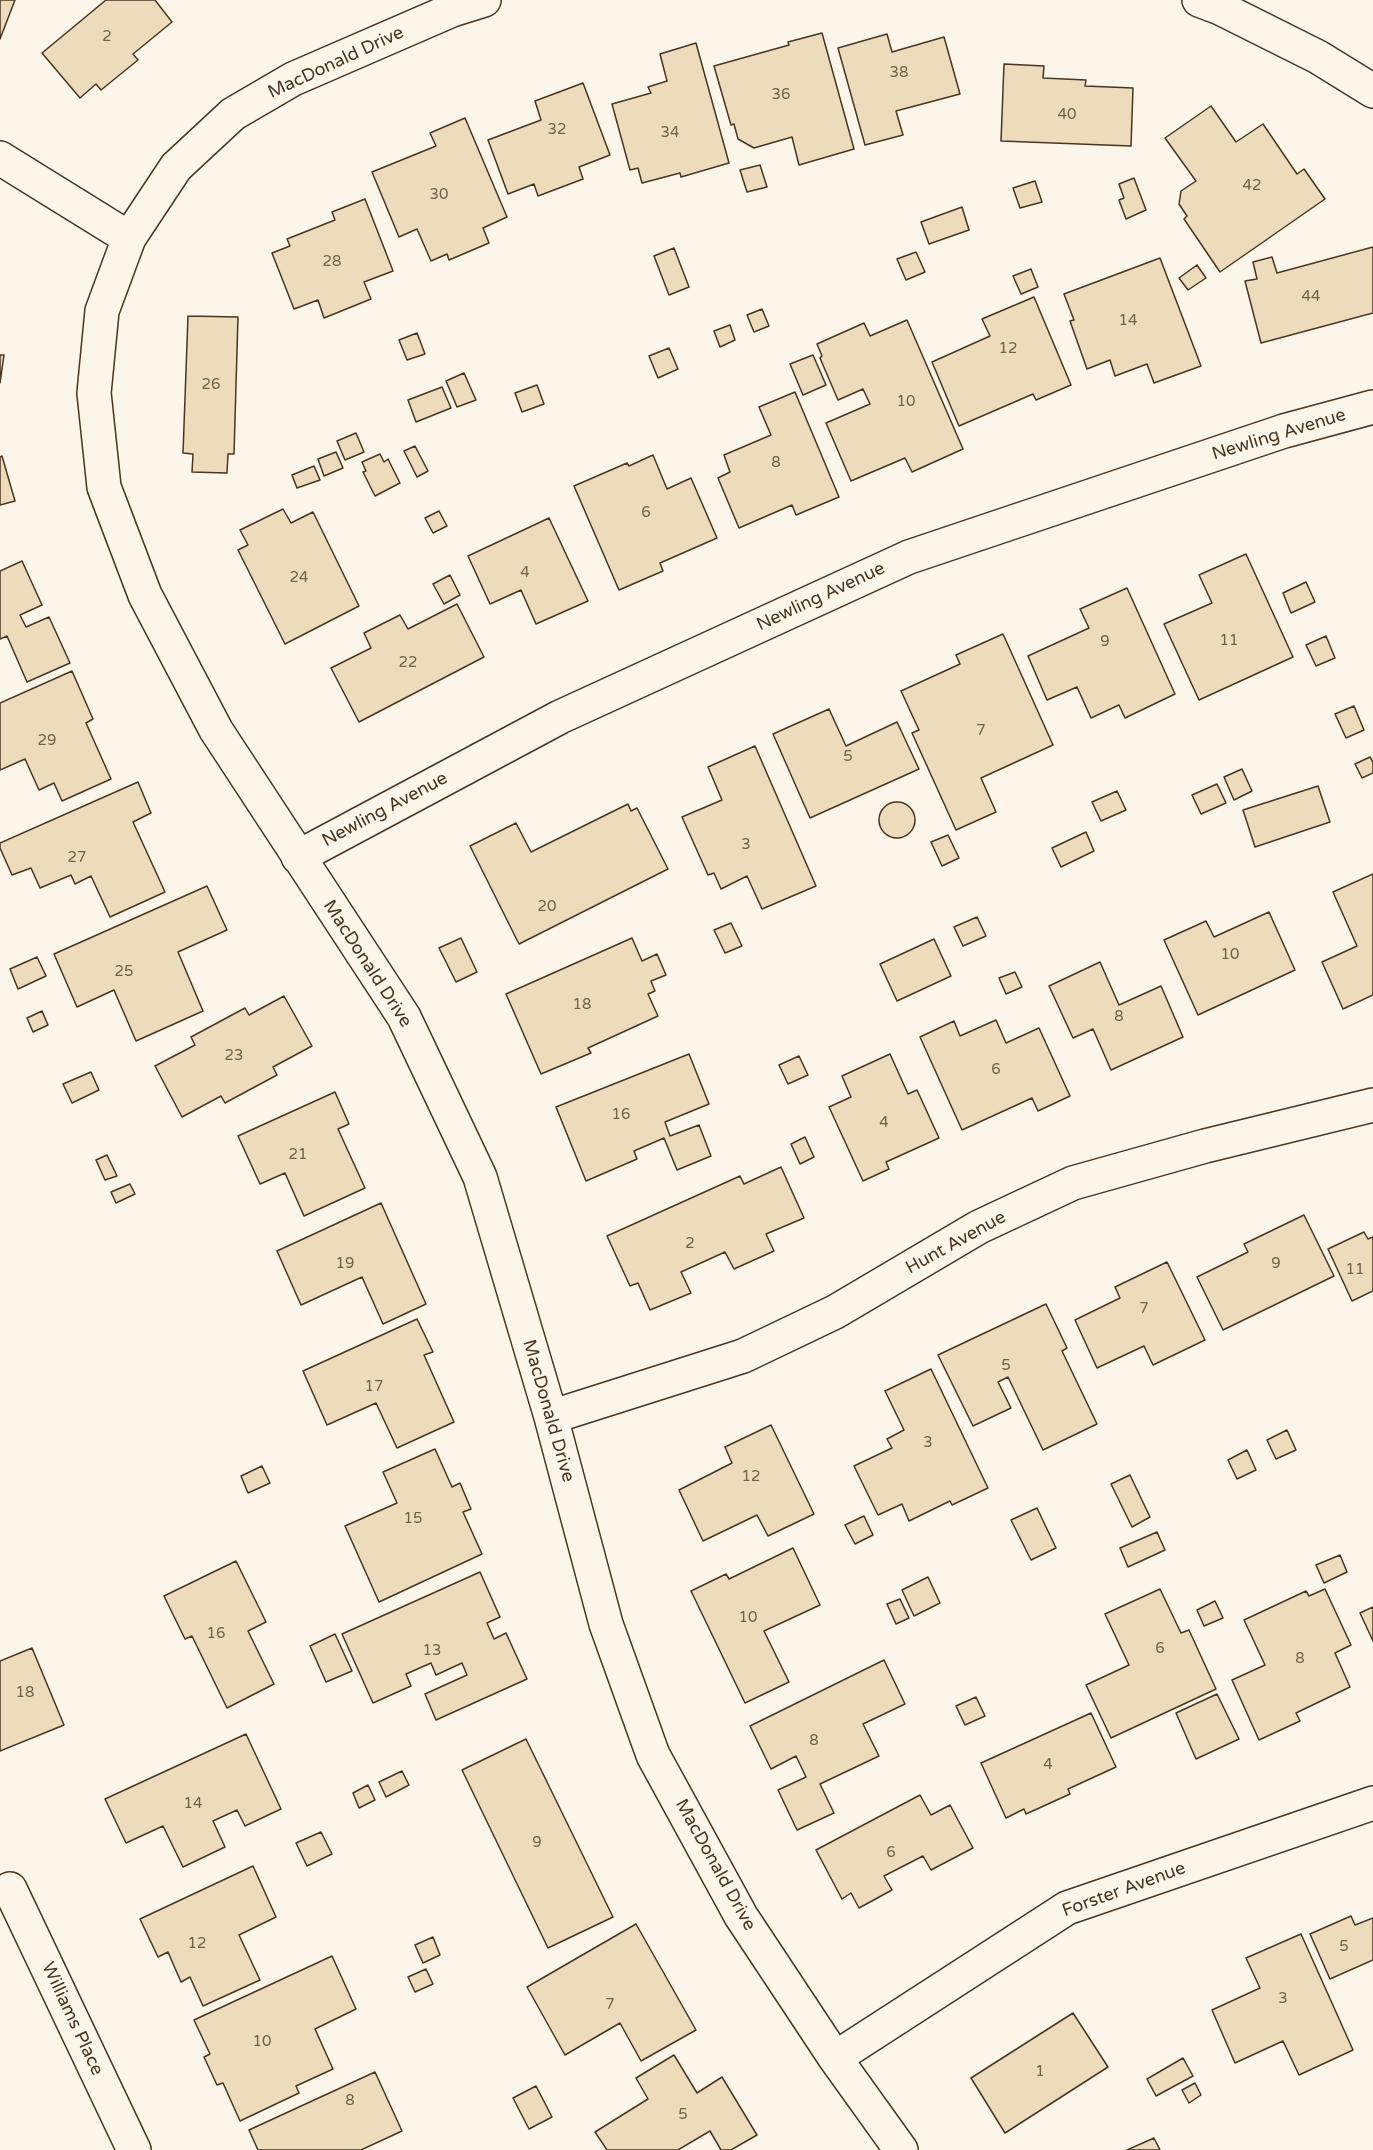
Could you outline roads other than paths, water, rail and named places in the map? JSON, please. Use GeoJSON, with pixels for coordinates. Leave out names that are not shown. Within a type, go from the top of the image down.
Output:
{"type":"FeatureCollection","features":[{"type":"Feature","properties":{"kind":"street","name":"MacDonald Drive"},"geometry":{"type":"LineString","coordinates":[[484,0],[452,10],[293,79],[233,114],[176,167],[129,238],[102,312],[94,393],[104,487],[145,595],[216,730],[404,1017],[480,1177],[551,1417],[606,1624],[653,1755],[741,1916],[835,2058],[901,2150]]}},
{"type":"Feature","properties":{"kind":"street"},"geometry":{"type":"LineString","coordinates":[[1199,0],[1220,8],[1318,57],[1373,91]]}},
{"type":"Feature","properties":{"kind":"street"},"geometry":{"type":"LineString","coordinates":[[0,158],[129,238]]}},
{"type":"Feature","properties":{"kind":"street","name":"Newling Avenue"},"geometry":{"type":"LineString","coordinates":[[298,856],[560,717],[909,557],[1284,431],[1373,407]]}},
{"type":"Feature","properties":{"kind":"street","name":"Hunt Avenue"},"geometry":{"type":"LineString","coordinates":[[551,1417],[743,1356],[835,1312],[979,1227],[1073,1183],[1205,1146],[1373,1105]]}},
{"type":"Feature","properties":{"kind":"street","name":"Forster Avenue"},"geometry":{"type":"LineString","coordinates":[[835,2058],[1067,1908],[1373,1803]]}},
{"type":"Feature","properties":{"kind":"street","name":"Williams Place"},"geometry":{"type":"LineString","coordinates":[[10,1889],[134,2150]]}}]}
